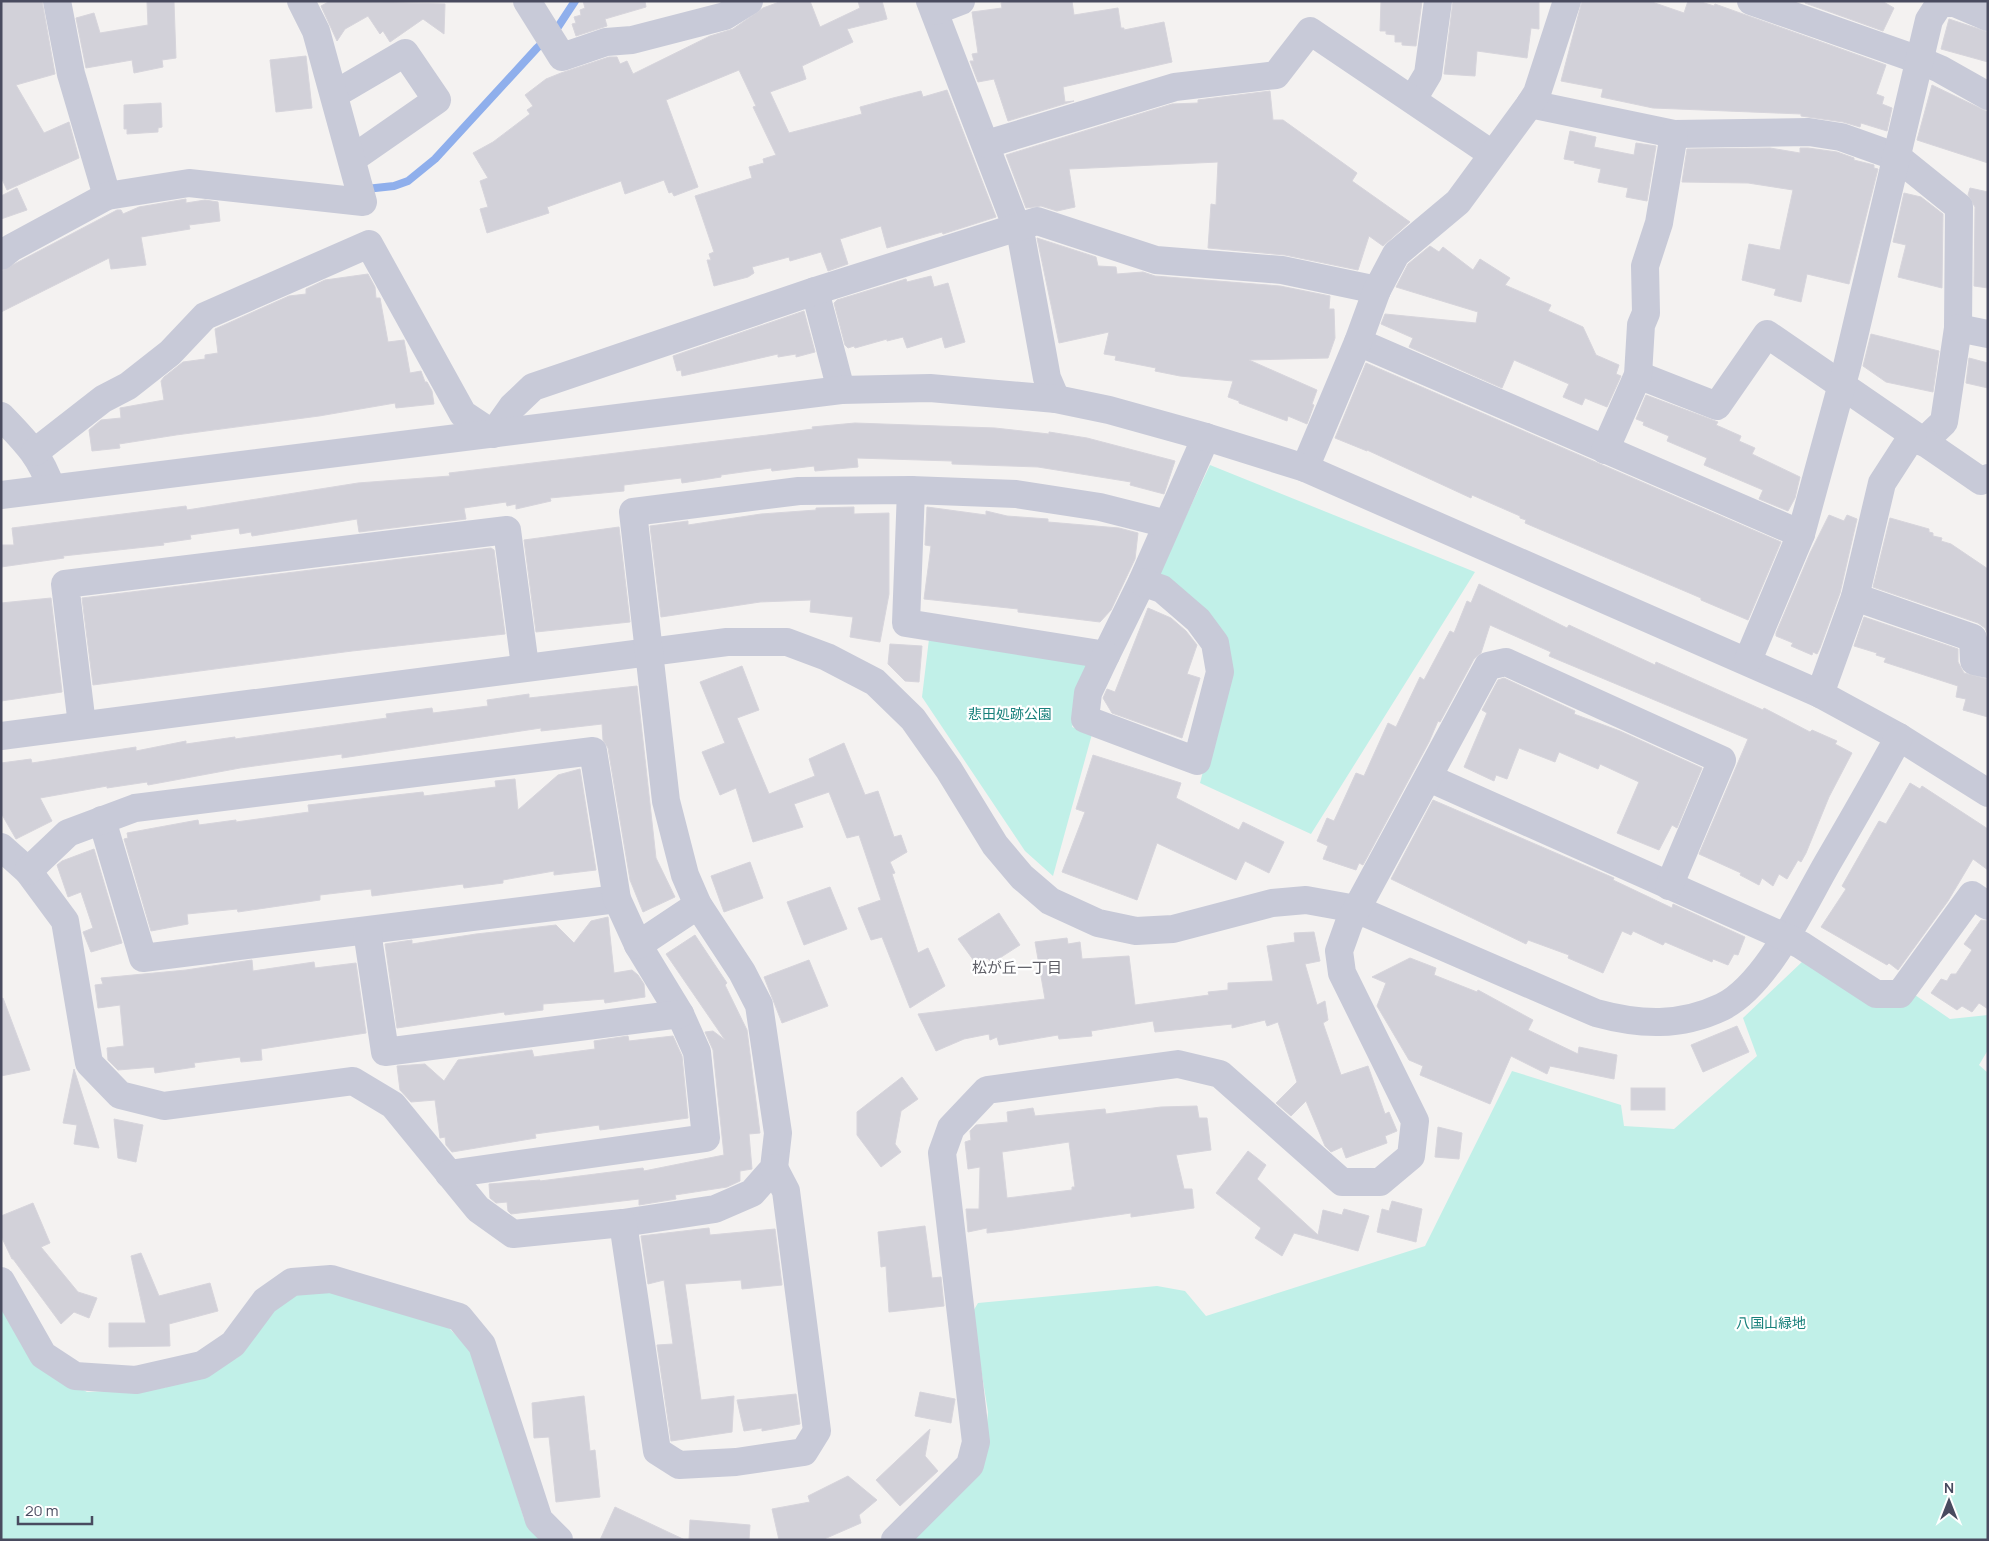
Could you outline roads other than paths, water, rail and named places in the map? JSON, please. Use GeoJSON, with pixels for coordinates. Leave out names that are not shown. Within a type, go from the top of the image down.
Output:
{"type":"FeatureCollection","features":[{"type":"Feature","properties":{"kind":"street"},"geometry":{"type":"LineString","coordinates":[[57,1],[71,74],[107,196]]}},
{"type":"Feature","properties":{"kind":"street"},"geometry":{"type":"LineString","coordinates":[[1,256],[11,248],[107,196],[189,183],[363,202],[335,94],[316,31],[301,1]]}},
{"type":"Feature","properties":{"kind":"street"},"geometry":{"type":"LineString","coordinates":[[527,1],[562,57],[606,42],[632,40],[726,16],[749,1]]}},
{"type":"Feature","properties":{"kind":"street"},"geometry":{"type":"LineString","coordinates":[[962,1],[933,6],[956,70],[987,144],[1022,241],[1047,378],[1056,399]]}},
{"type":"Feature","properties":{"kind":"street"},"geometry":{"type":"LineString","coordinates":[[1413,99],[1428,74],[1438,1]]}},
{"type":"Feature","properties":{"kind":"street"},"geometry":{"type":"LineString","coordinates":[[1305,468],[1358,342],[1376,290],[1396,254],[1458,202],[1530,104],[1537,93],[1567,1]]}},
{"type":"Feature","properties":{"kind":"street"},"geometry":{"type":"LineString","coordinates":[[1752,1],[1919,60],[1940,69],[1988,96]]}},
{"type":"Feature","properties":{"kind":"street"},"geometry":{"type":"LineString","coordinates":[[1748,660],[1801,534],[1842,386],[1929,20],[1940,3],[1955,3],[1988,17]]}},
{"type":"Feature","properties":{"kind":"street"},"geometry":{"type":"LineString","coordinates":[[987,144],[1175,87],[1276,75],[1310,30],[1492,154]]}},
{"type":"Feature","properties":{"kind":"street"},"geometry":{"type":"LineString","coordinates":[[335,94],[405,52],[438,100],[352,159]]}},
{"type":"Feature","properties":{"kind":"street"},"geometry":{"type":"LineString","coordinates":[[1530,104],[1674,134],[1809,132],[1841,137],[1897,157],[1959,207],[1958,328],[1944,422],[1918,438],[1882,483],[1855,597],[1820,694]]}},
{"type":"Feature","properties":{"kind":"street"},"geometry":{"type":"LineString","coordinates":[[1605,450],[1638,375],[1641,325],[1646,313],[1645,266],[1658,223],[1674,134]]}},
{"type":"Feature","properties":{"kind":"street"},"geometry":{"type":"LineString","coordinates":[[493,434],[512,407],[533,387],[815,291],[1016,226],[1037,221],[1156,260],[1282,270],[1376,290]]}},
{"type":"Feature","properties":{"kind":"street"},"geometry":{"type":"LineString","coordinates":[[35,452],[103,399],[128,386],[170,352],[205,316],[369,244],[463,414],[493,434]]}},
{"type":"Feature","properties":{"kind":"street"},"geometry":{"type":"LineString","coordinates":[[815,291],[841,390]]}},
{"type":"Feature","properties":{"kind":"street"},"geometry":{"type":"LineString","coordinates":[[1958,328],[1988,334]]}},
{"type":"Feature","properties":{"kind":"street"},"geometry":{"type":"LineString","coordinates":[[1638,375],[1717,406],[1768,334],[1981,481],[1988,478]]}},
{"type":"Feature","properties":{"kind":"street"},"geometry":{"type":"LineString","coordinates":[[1358,342],[1801,534]]}},
{"type":"Feature","properties":{"kind":"street"},"geometry":{"type":"LineString","coordinates":[[1,495],[841,390],[930,388],[1056,399],[1110,410],[1206,436],[1305,468],[1748,660],[1820,694],[1899,737],[1988,794]]}},
{"type":"Feature","properties":{"kind":"street"},"geometry":{"type":"LineString","coordinates":[[1,416],[35,452],[45,470],[51,488]]}},
{"type":"Feature","properties":{"kind":"street"},"geometry":{"type":"LineString","coordinates":[[1142,582],[1162,588],[1198,620],[1215,643],[1220,672],[1197,761],[1084,719],[1088,693],[1142,582],[1206,436]]}},
{"type":"Feature","properties":{"kind":"street"},"geometry":{"type":"LineString","coordinates":[[622,1223],[657,1452],[679,1465],[736,1462],[804,1452],[817,1432],[786,1191],[774,1168],[778,1133],[759,1005],[742,972],[698,905],[685,875],[666,801],[634,512],[799,491],[911,490],[1016,494],[1100,507],[1167,524]]}},
{"type":"Feature","properties":{"kind":"street"},"geometry":{"type":"LineString","coordinates":[[911,490],[906,623],[1106,655]]}},
{"type":"Feature","properties":{"kind":"street"},"geometry":{"type":"LineString","coordinates":[[82,725],[66,584],[507,530],[524,666]]}},
{"type":"Feature","properties":{"kind":"street"},"geometry":{"type":"LineString","coordinates":[[1855,597],[1973,638],[1974,661],[1988,664]]}},
{"type":"Feature","properties":{"kind":"street"},"geometry":{"type":"LineString","coordinates":[[1,736],[524,666],[727,642],[787,642],[828,657],[875,682],[913,719],[949,770],[995,845],[1022,877],[1050,901],[1098,923],[1136,931],[1173,929],[1272,903],[1306,900],[1356,909],[1596,1013],[1627,1021],[1654,1024],[1687,1020],[1723,1007],[1753,983],[1785,937],[1899,737]]}},
{"type":"Feature","properties":{"kind":"street"},"geometry":{"type":"LineString","coordinates":[[895,1540],[970,1465],[976,1442],[942,1154],[951,1128],[987,1090],[1178,1064],[1220,1074],[1342,1182],[1380,1182],[1411,1156],[1415,1121],[1342,973],[1339,950],[1356,909],[1429,778],[1488,666],[1506,662],[1722,760],[1669,886]]}},
{"type":"Feature","properties":{"kind":"street"},"geometry":{"type":"LineString","coordinates":[[28,871],[68,833],[134,808],[593,751],[616,899],[638,945],[680,1014],[697,1052],[706,1138],[450,1174]]}},
{"type":"Feature","properties":{"kind":"street"},"geometry":{"type":"LineString","coordinates":[[1429,778],[1785,937],[1801,945],[1876,994],[1900,994],[1972,896],[1988,906]]}},
{"type":"Feature","properties":{"kind":"street"},"geometry":{"type":"LineString","coordinates":[[102,820],[142,958],[616,899]]}},
{"type":"Feature","properties":{"kind":"street"},"geometry":{"type":"LineString","coordinates":[[1,846],[28,871],[65,921],[89,1063],[120,1095],[164,1106],[353,1080],[393,1105],[478,1209],[512,1234],[622,1223],[715,1209],[752,1193],[774,1168]]}},
{"type":"Feature","properties":{"kind":"street"},"geometry":{"type":"LineString","coordinates":[[638,945],[698,905]]}},
{"type":"Feature","properties":{"kind":"street"},"geometry":{"type":"LineString","coordinates":[[367,931],[385,1052],[680,1014]]}},
{"type":"Feature","properties":{"kind":"street"},"geometry":{"type":"LineString","coordinates":[[1,1281],[43,1355],[75,1376],[136,1380],[202,1365],[233,1344],[265,1301],[292,1282],[330,1279],[459,1317],[482,1345],[540,1520],[559,1540]]}},
{"type":"Feature","properties":{"kind":"waterway"},"geometry":{"type":"LineString","coordinates":[[366,189],[394,186],[408,181],[435,159],[537,48],[554,33],[575,1]]}},
{"type":"Feature","properties":{"kind":"district","name":"松が丘一丁目"},"geometry":{"type":"Point","coordinates":[1017,968]}},
{"type":"Feature","properties":{"kind":"park label","name":"悲田処跡公園"},"geometry":{"type":"Point","coordinates":[1010,714]}},
{"type":"Feature","properties":{"kind":"park label","name":"八国山緑地"},"geometry":{"type":"Point","coordinates":[1771,1323]}}]}
